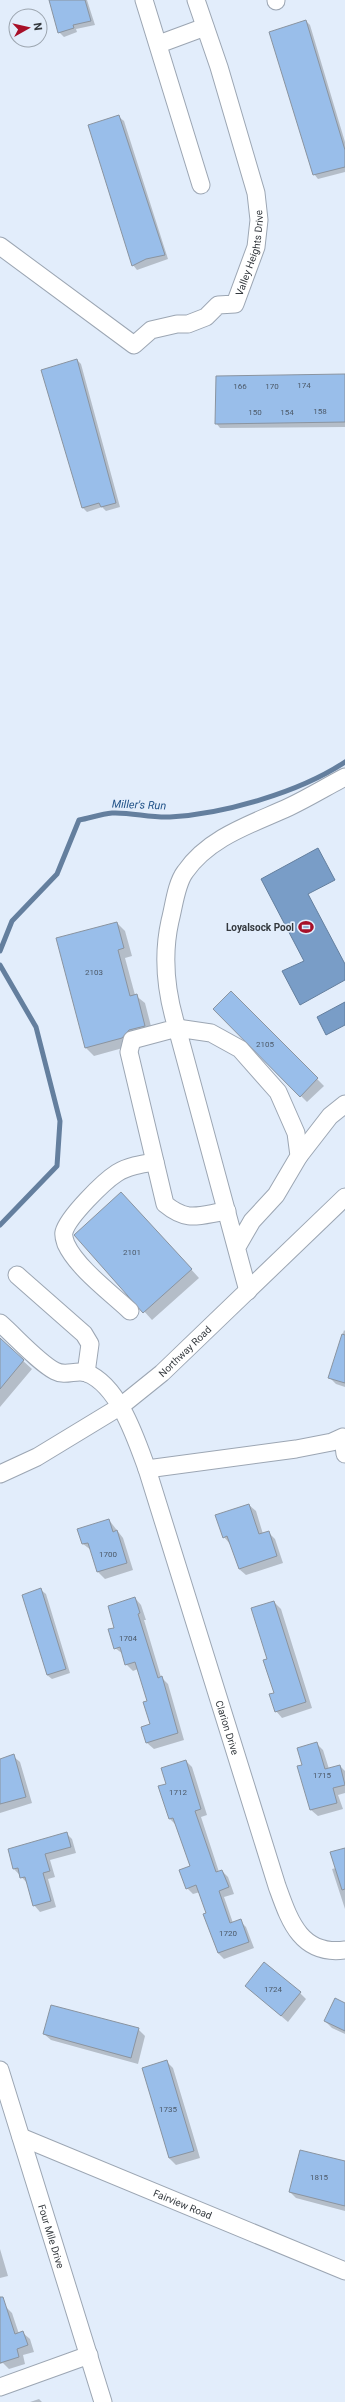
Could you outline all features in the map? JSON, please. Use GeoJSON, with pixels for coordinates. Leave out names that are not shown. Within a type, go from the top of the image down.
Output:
{"type":"FeatureCollection","features":[{"type":"Feature","properties":{"kind":"street"},"geometry":{"type":"LineString","coordinates":[[144,0],[159,44],[201,185]]}},
{"type":"Feature","properties":{"kind":"street","name":"Valley Heights Drive"},"geometry":{"type":"LineString","coordinates":[[0,246],[134,345],[150,330],[177,324],[188,324],[206,316],[218,305],[235,304],[256,247],[259,220],[256,193],[242,142],[196,0]]}},
{"type":"Feature","properties":{"kind":"street"},"geometry":{"type":"LineString","coordinates":[[159,44],[205,27]]}},
{"type":"Feature","properties":{"kind":"street"},"geometry":{"type":"LineString","coordinates":[[248,1291],[177,1028],[168,1002],[165,980],[168,931],[184,872],[203,852],[231,833],[313,795],[345,777]]}},
{"type":"Feature","properties":{"kind":"street"},"geometry":{"type":"LineString","coordinates":[[227,1211],[188,1217],[177,1214],[165,1204],[129,1052],[132,1040],[177,1028],[211,1032],[240,1049],[278,1092],[296,1133],[300,1156]]}},
{"type":"Feature","properties":{"kind":"street"},"geometry":{"type":"LineString","coordinates":[[237,1247],[252,1221],[276,1195],[300,1156],[330,1116],[345,1104]]}},
{"type":"Feature","properties":{"kind":"street"},"geometry":{"type":"LineString","coordinates":[[130,1311],[76,1259],[66,1244],[64,1234],[68,1224],[87,1201],[116,1173],[134,1165],[155,1162]]}},
{"type":"Feature","properties":{"kind":"street","name":"Northway Road"},"geometry":{"type":"LineString","coordinates":[[0,1474],[43,1454],[121,1406],[162,1373],[345,1197]]}},
{"type":"Feature","properties":{"kind":"street"},"geometry":{"type":"LineString","coordinates":[[0,1323],[46,1365],[57,1372],[68,1375],[76,1371],[86,1373],[90,1344],[84,1334],[17,1275]]}},
{"type":"Feature","properties":{"kind":"street","name":"Clarion Drive"},"geometry":{"type":"LineString","coordinates":[[86,1373],[97,1379],[121,1406],[133,1429],[147,1469],[277,1886],[291,1925],[300,1935],[317,1947],[332,1951],[345,1950]]}},
{"type":"Feature","properties":{"kind":"street"},"geometry":{"type":"LineString","coordinates":[[147,1469],[296,1449],[332,1442],[344,1436],[345,1454]]}},
{"type":"Feature","properties":{"kind":"street","name":"Four Mile Drive"},"geometry":{"type":"LineString","coordinates":[[0,2070],[90,2355],[103,2402]]}},
{"type":"Feature","properties":{"kind":"street","name":"Fairview Road"},"geometry":{"type":"LineString","coordinates":[[21,2137],[345,2271]]}},
{"type":"Feature","properties":{"kind":"street"},"geometry":{"type":"LineString","coordinates":[[0,2386],[90,2355]]}},
{"type":"Feature","properties":{"kind":"water","name":"Loyalsock Pool"},"geometry":{"type":"Polygon","coordinates":[[[318,848],[335,880],[308,894],[345,964],[345,980],[300,1005],[282,971],[304,961],[261,879],[318,848]]]}},
{"type":"Feature","properties":{"kind":"water"},"geometry":{"type":"Polygon","coordinates":[[[345,1002],[345,1025],[326,1035],[317,1017],[345,1002]]]}},
{"type":"Feature","properties":{"kind":"building"},"geometry":{"type":"Polygon","coordinates":[[[49,0],[85,0],[91,21],[73,25],[74,28],[58,33],[49,0]]]}},
{"type":"Feature","properties":{"kind":"building"},"geometry":{"type":"Polygon","coordinates":[[[306,20],[345,150],[345,167],[313,175],[269,32],[306,20]]]}},
{"type":"Feature","properties":{"kind":"building"},"geometry":{"type":"Polygon","coordinates":[[[119,115],[165,255],[146,259],[132,266],[88,125],[119,115]]]}},
{"type":"Feature","properties":{"kind":"building"},"geometry":{"type":"Polygon","coordinates":[[[77,359],[116,503],[101,507],[99,503],[82,508],[41,370],[77,359]]]}},
{"type":"Feature","properties":{"kind":"building"},"geometry":{"type":"Polygon","coordinates":[[[345,374],[345,422],[215,424],[216,376],[345,374]]]}},
{"type":"Feature","properties":{"kind":"building"},"geometry":{"type":"Polygon","coordinates":[[[117,922],[124,948],[118,950],[130,996],[137,994],[145,1026],[129,1030],[122,1038],[85,1048],[56,938],[117,922]]]}},
{"type":"Feature","properties":{"kind":"building"},"geometry":{"type":"Polygon","coordinates":[[[231,991],[318,1078],[300,1097],[213,1009],[231,991]]]}},
{"type":"Feature","properties":{"kind":"building"},"geometry":{"type":"Polygon","coordinates":[[[121,1192],[192,1269],[143,1313],[74,1235],[121,1192]]]}},
{"type":"Feature","properties":{"kind":"building"},"geometry":{"type":"Polygon","coordinates":[[[342,1334],[345,1335],[345,1383],[328,1378],[342,1334]]]}},
{"type":"Feature","properties":{"kind":"building"},"geometry":{"type":"Polygon","coordinates":[[[0,1338],[24,1360],[0,1389],[0,1338]]]}},
{"type":"Feature","properties":{"kind":"building"},"geometry":{"type":"Polygon","coordinates":[[[249,1504],[259,1534],[269,1531],[277,1556],[239,1569],[227,1536],[223,1538],[215,1515],[249,1504]]]}},
{"type":"Feature","properties":{"kind":"building"},"geometry":{"type":"Polygon","coordinates":[[[109,1519],[113,1532],[117,1530],[127,1563],[97,1572],[88,1543],[82,1544],[77,1529],[109,1519]]]}},
{"type":"Feature","properties":{"kind":"building"},"geometry":{"type":"Polygon","coordinates":[[[41,1588],[66,1669],[47,1675],[22,1595],[41,1588]]]}},
{"type":"Feature","properties":{"kind":"building"},"geometry":{"type":"Polygon","coordinates":[[[135,1597],[140,1613],[138,1614],[158,1678],[162,1676],[178,1733],[146,1743],[141,1727],[150,1724],[143,1702],[147,1701],[135,1662],[125,1665],[120,1647],[114,1649],[108,1629],[114,1628],[108,1606],[135,1597]]]}},
{"type":"Feature","properties":{"kind":"building"},"geometry":{"type":"Polygon","coordinates":[[[274,1601],[306,1702],[275,1712],[269,1694],[274,1693],[263,1660],[267,1659],[251,1608],[274,1601]]]}},
{"type":"Feature","properties":{"kind":"building"},"geometry":{"type":"Polygon","coordinates":[[[317,1742],[325,1769],[340,1765],[345,1785],[333,1788],[337,1803],[310,1810],[297,1766],[302,1765],[297,1748],[317,1742]]]}},
{"type":"Feature","properties":{"kind":"building"},"geometry":{"type":"Polygon","coordinates":[[[14,1754],[26,1797],[0,1804],[0,1759],[14,1754]]]}},
{"type":"Feature","properties":{"kind":"building"},"geometry":{"type":"Polygon","coordinates":[[[186,1760],[201,1809],[195,1811],[216,1872],[222,1870],[229,1887],[219,1891],[230,1923],[241,1919],[249,1942],[218,1953],[203,1914],[206,1913],[196,1885],[186,1889],[179,1870],[190,1866],[173,1818],[169,1819],[158,1786],[166,1784],[161,1768],[186,1760]]]}},
{"type":"Feature","properties":{"kind":"building"},"geometry":{"type":"Polygon","coordinates":[[[67,1832],[71,1847],[45,1854],[50,1871],[43,1873],[51,1901],[33,1906],[25,1877],[20,1878],[18,1868],[13,1869],[8,1849],[67,1832]]]}},
{"type":"Feature","properties":{"kind":"building"},"geometry":{"type":"Polygon","coordinates":[[[345,1848],[345,1889],[342,1890],[330,1852],[345,1848]]]}},
{"type":"Feature","properties":{"kind":"building"},"geometry":{"type":"Polygon","coordinates":[[[264,1962],[301,1992],[281,2016],[245,1986],[264,1962]]]}},
{"type":"Feature","properties":{"kind":"building"},"geometry":{"type":"Polygon","coordinates":[[[335,1998],[345,2003],[345,2031],[324,2021],[335,1998]]]}},
{"type":"Feature","properties":{"kind":"building"},"geometry":{"type":"Polygon","coordinates":[[[51,2005],[139,2028],[131,2058],[43,2034],[51,2005]]]}},
{"type":"Feature","properties":{"kind":"building"},"geometry":{"type":"Polygon","coordinates":[[[167,2060],[194,2151],[169,2158],[142,2068],[167,2060]]]}},
{"type":"Feature","properties":{"kind":"building"},"geometry":{"type":"Polygon","coordinates":[[[300,2150],[345,2161],[345,2206],[289,2192],[300,2150]]]}},
{"type":"Feature","properties":{"kind":"building"},"geometry":{"type":"Polygon","coordinates":[[[0,2297],[3,2297],[15,2334],[23,2331],[28,2345],[17,2349],[19,2357],[0,2363],[0,2297]]]}},
{"type":"Feature","properties":{"kind":"waterway","name":"Miller's Run"},"geometry":{"type":"LineString","coordinates":[[0,951],[12,921],[57,874],[79,820],[112,813],[170,817],[191,815],[237,806],[284,792],[327,773],[345,762]]}},
{"type":"Feature","properties":{"kind":"waterway","name":"Miller's Run"},"geometry":{"type":"LineString","coordinates":[[0,965],[36,1027],[60,1121],[57,1166],[0,1225]]}},
{"type":"Feature","properties":{"kind":"place","name":"Loyalsock Pool"},"geometry":{"type":"Point","coordinates":[306,927]}}]}
